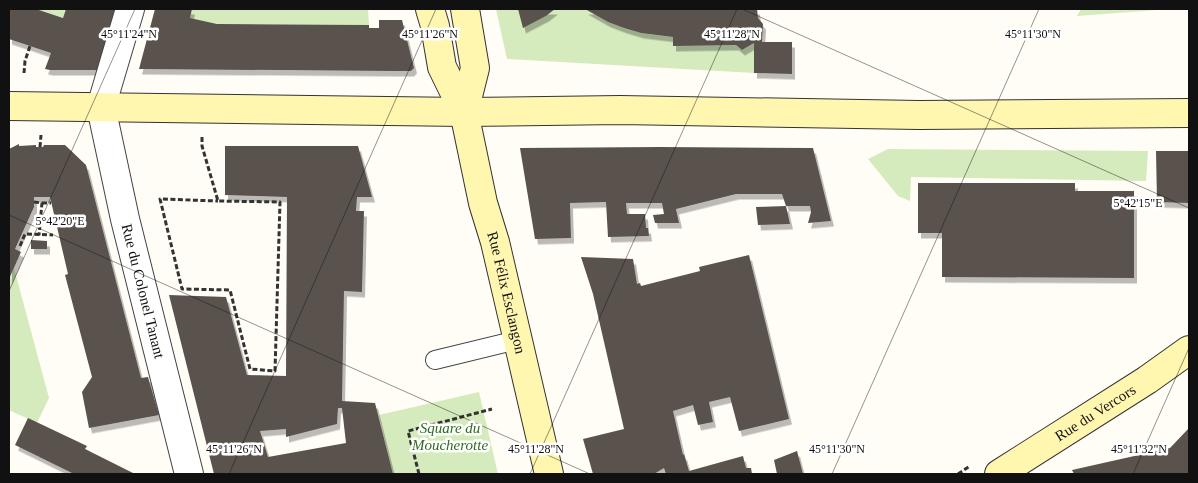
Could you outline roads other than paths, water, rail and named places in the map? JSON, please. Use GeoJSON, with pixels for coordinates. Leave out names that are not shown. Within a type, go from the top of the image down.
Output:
{"type":"FeatureCollection","features":[{"type":"Feature","properties":{"kind":"street"},"geometry":{"type":"LineString","coordinates":[[101,107],[130,9]]}},
{"type":"Feature","properties":{"kind":"street","name":"Rue Félix Esclangon"},"geometry":{"type":"LineString","coordinates":[[430,9],[436,26],[442,67],[464,112],[472,155],[549,474]]}},
{"type":"Feature","properties":{"kind":"street","name":"Rue Félix Esclangon"},"geometry":{"type":"LineString","coordinates":[[464,112],[475,68],[465,9]]}},
{"type":"Feature","properties":{"kind":"street"},"geometry":{"type":"LineString","coordinates":[[9,106],[464,112],[620,110],[919,115],[1189,113]]}},
{"type":"Feature","properties":{"kind":"street","name":"Rue du Colonel Tanant"},"geometry":{"type":"LineString","coordinates":[[101,107],[125,219],[189,474]]}},
{"type":"Feature","properties":{"kind":"street","name":"Rue du Vercors"},"geometry":{"type":"LineString","coordinates":[[999,474],[1146,380],[1189,350]]}},
{"type":"Feature","properties":{"kind":"lane"},"geometry":{"type":"LineString","coordinates":[[435,360],[517,340]]}},
{"type":"Feature","properties":{"kind":"park label","name":"Square du Moucherotte"},"geometry":{"type":"Point","coordinates":[450,436]}}]}
